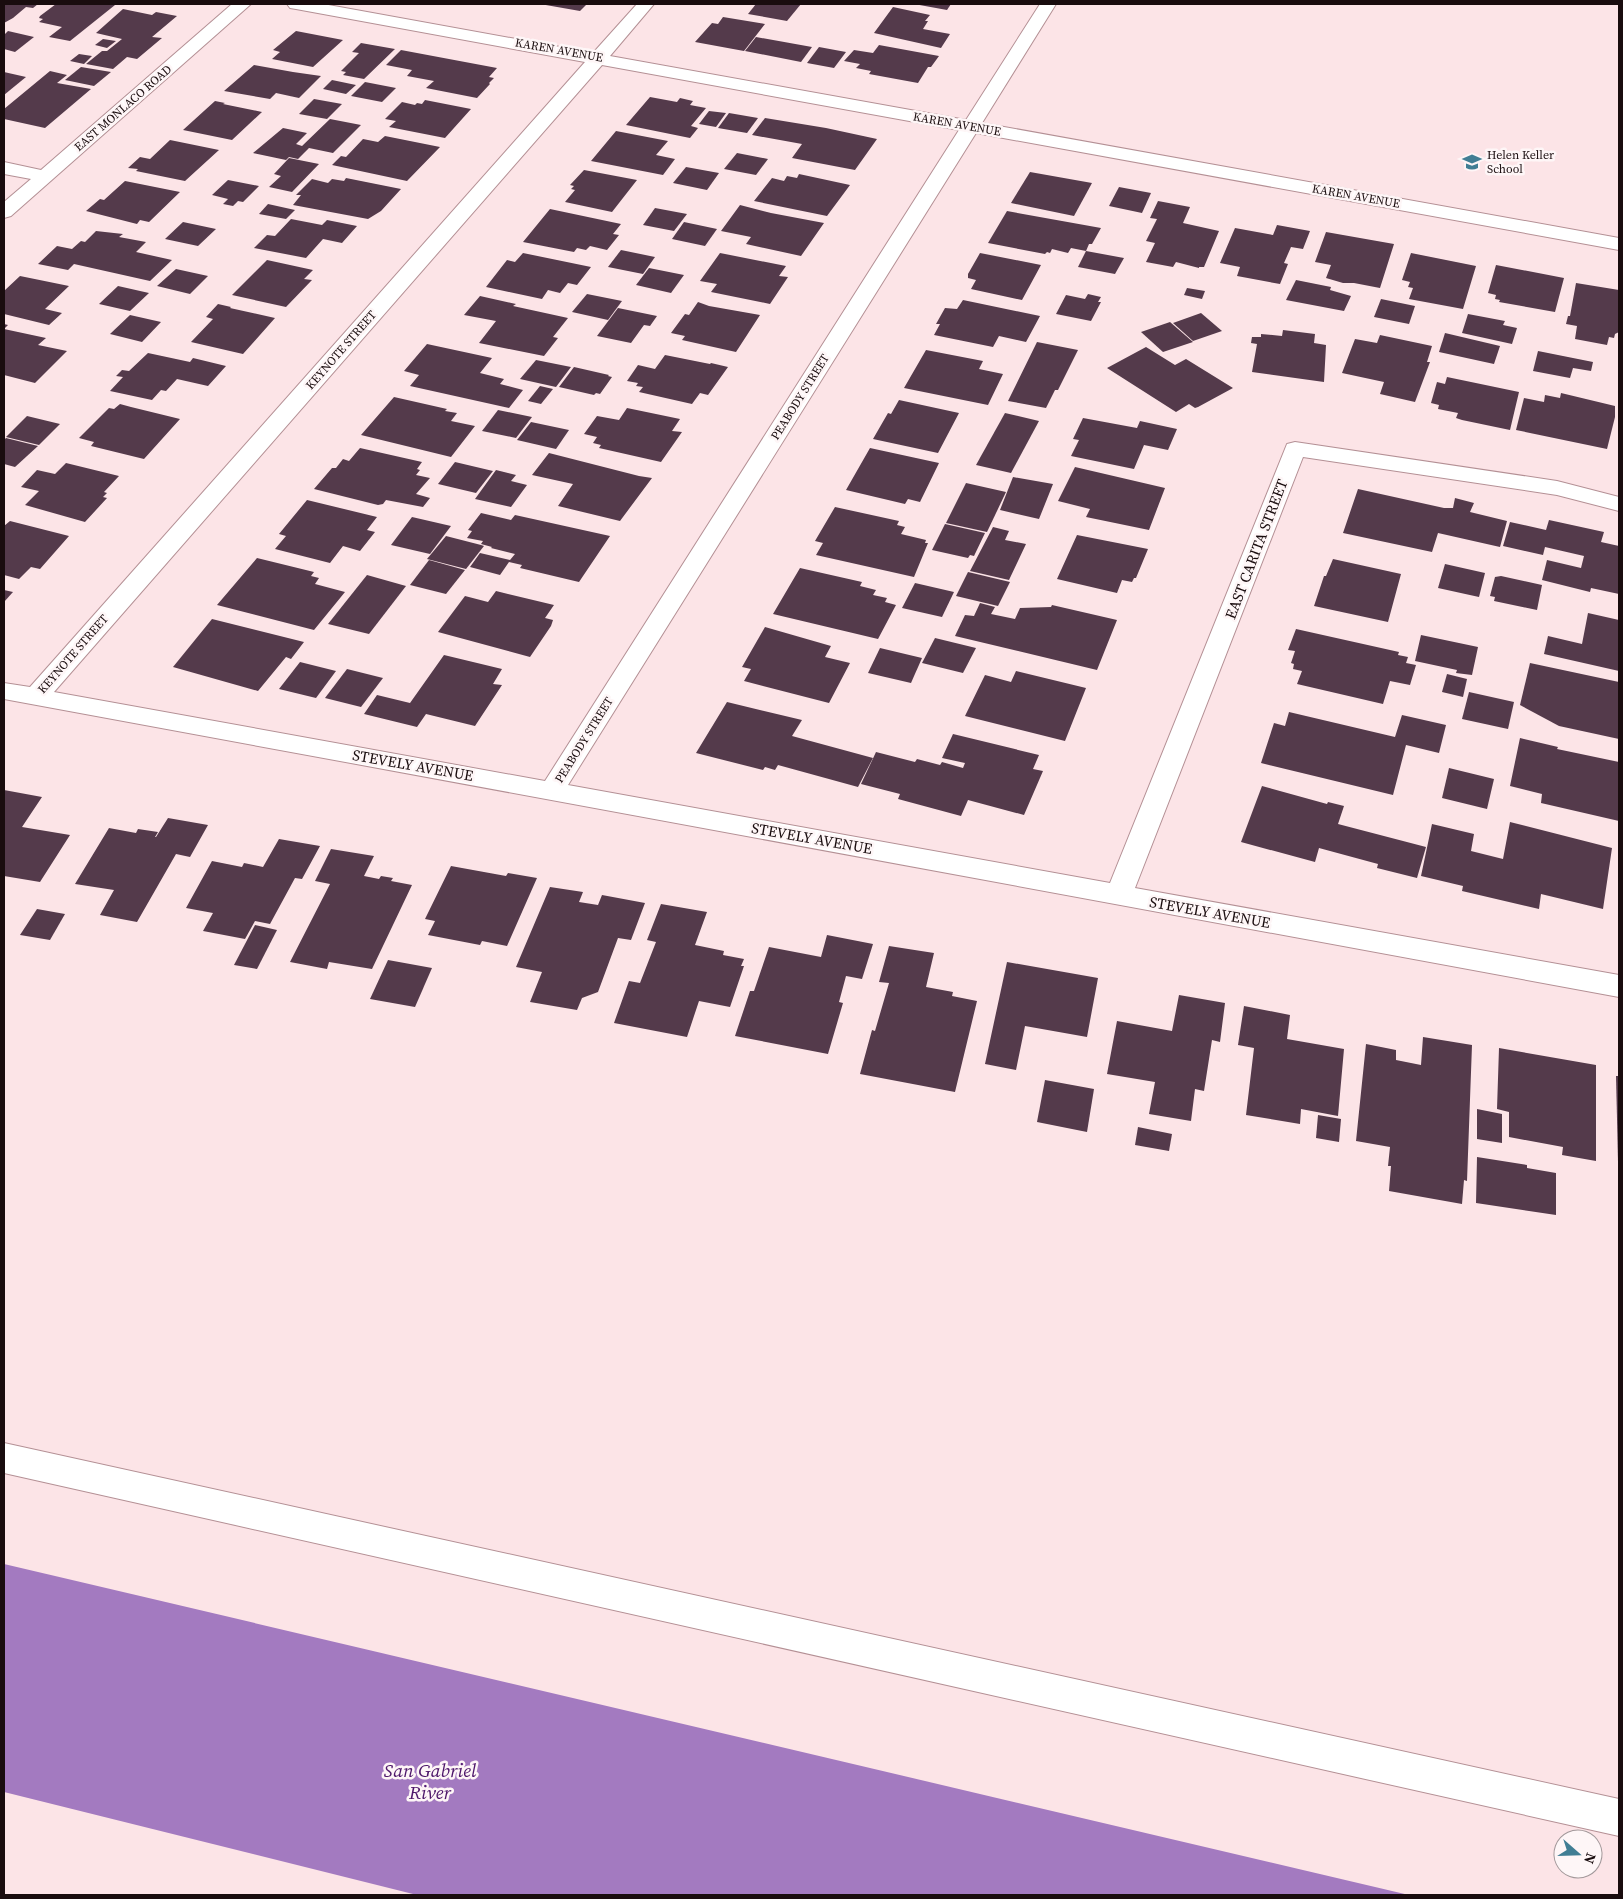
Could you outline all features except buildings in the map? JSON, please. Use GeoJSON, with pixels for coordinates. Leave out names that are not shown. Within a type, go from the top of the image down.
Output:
{"type":"FeatureCollection","features":[{"type":"Feature","properties":{"kind":"street","name":"EAST MONLACO ROAD"},"geometry":{"type":"LineString","coordinates":[[4,212],[242,4]]}},
{"type":"Feature","properties":{"kind":"street","name":"KAREN AVENUE"},"geometry":{"type":"LineString","coordinates":[[296,4],[598,57],[969,127],[1619,244]]}},
{"type":"Feature","properties":{"kind":"street","name":"KEYNOTE STREET"},"geometry":{"type":"LineString","coordinates":[[36,696],[646,4]]}},
{"type":"Feature","properties":{"kind":"street","name":"PEABODY STREET"},"geometry":{"type":"LineString","coordinates":[[552,790],[1048,4]]}},
{"type":"Feature","properties":{"kind":"street"},"geometry":{"type":"LineString","coordinates":[[4,168],[44,176]]}},
{"type":"Feature","properties":{"kind":"street","name":"EAST CARITA STREET"},"geometry":{"type":"LineString","coordinates":[[1120,895],[1295,449],[1557,488],[1619,504]]}},
{"type":"Feature","properties":{"kind":"street","name":"STEVELY AVENUE"},"geometry":{"type":"LineString","coordinates":[[4,691],[1619,986]]}},
{"type":"Feature","properties":{"kind":"street"},"geometry":{"type":"LineString","coordinates":[[4,1458],[1619,1818]]}},
{"type":"Feature","properties":{"kind":"water","name":"San Gabriel River"},"geometry":{"type":"Polygon","coordinates":[[[4,1564],[1409,1895],[417,1895],[4,1792],[4,1564]]]}},
{"type":"Feature","properties":{"kind":"place","name":"Helen Keller School"},"geometry":{"type":"Point","coordinates":[1472,162]}}]}
